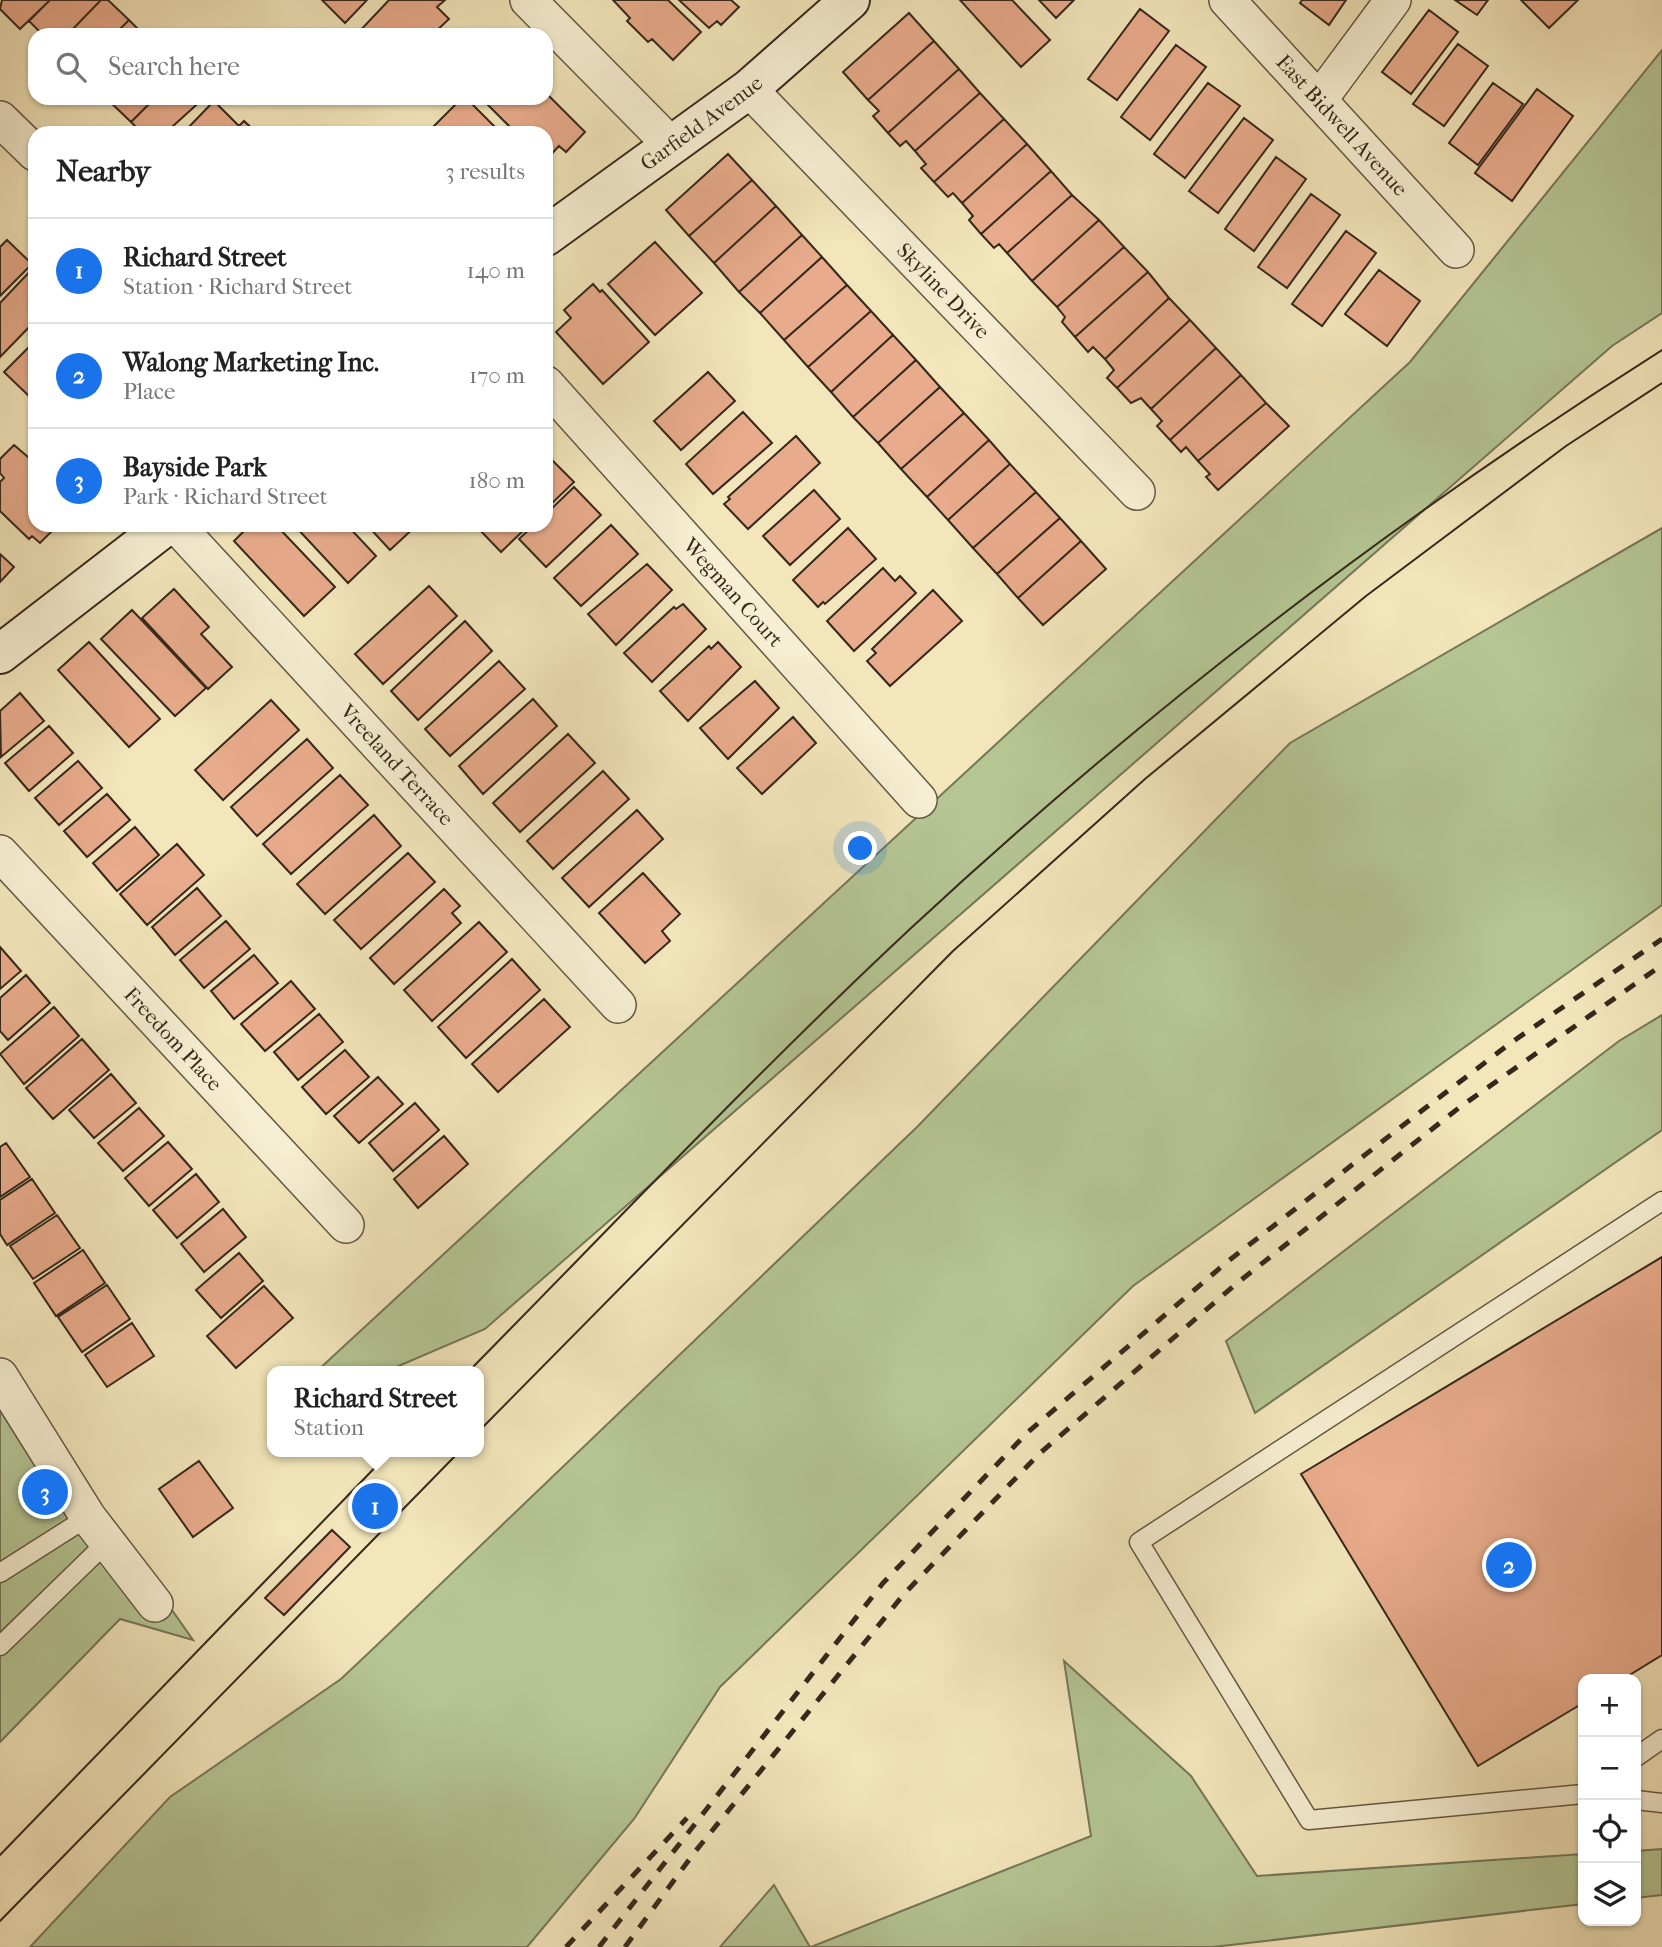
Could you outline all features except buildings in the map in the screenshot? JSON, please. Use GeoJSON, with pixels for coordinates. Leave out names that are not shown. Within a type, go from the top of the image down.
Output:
{"type":"FeatureCollection","features":[{"type":"Feature","properties":{"kind":"main road","name":"Garfield Avenue"},"geometry":{"type":"LineString","coordinates":[[553,231],[750,89],[850,0]]}},
{"type":"Feature","properties":{"kind":"main road"},"geometry":{"type":"LineString","coordinates":[[0,654],[158,532]]}},
{"type":"Feature","properties":{"kind":"street"},"geometry":{"type":"LineString","coordinates":[[528,0],[671,145]]}},
{"type":"Feature","properties":{"kind":"street","name":"East Bidwell Avenue"},"geometry":{"type":"LineString","coordinates":[[1227,0],[1456,250]]}},
{"type":"Feature","properties":{"kind":"street"},"geometry":{"type":"LineString","coordinates":[[1319,100],[1393,0]]}},
{"type":"Feature","properties":{"kind":"street","name":"Skyline Drive"},"geometry":{"type":"LineString","coordinates":[[750,89],[1138,492]]}},
{"type":"Feature","properties":{"kind":"street"},"geometry":{"type":"LineString","coordinates":[[0,119],[28,146]]}},
{"type":"Feature","properties":{"kind":"street","name":"Wegman Court"},"geometry":{"type":"LineString","coordinates":[[553,392],[919,800]]}},
{"type":"Feature","properties":{"kind":"street","name":"Vreeland Terrace"},"geometry":{"type":"LineString","coordinates":[[182,532],[618,1005]]}},
{"type":"Feature","properties":{"kind":"street","name":"Freedom Place"},"geometry":{"type":"LineString","coordinates":[[0,853],[345,1225]]}},
{"type":"Feature","properties":{"kind":"street"},"geometry":{"type":"LineString","coordinates":[[0,1376],[98,1530],[155,1604]]}},
{"type":"Feature","properties":{"kind":"lane"},"geometry":{"type":"LineString","coordinates":[[1578,1793],[1309,1820],[1139,1542],[1662,1201]]}},
{"type":"Feature","properties":{"kind":"lane"},"geometry":{"type":"LineString","coordinates":[[0,1573],[98,1530]]}},
{"type":"Feature","properties":{"kind":"lane"},"geometry":{"type":"LineString","coordinates":[[0,1646],[98,1530]]}},
{"type":"Feature","properties":{"kind":"lane"},"geometry":{"type":"LineString","coordinates":[[1641,1754],[1662,1739]]}},
{"type":"Feature","properties":{"kind":"lane"},"geometry":{"type":"LineString","coordinates":[[1641,1801],[1662,1803]]}},
{"type":"Feature","properties":{"kind":"green space"},"geometry":{"type":"Polygon","coordinates":[[[1662,50],[1662,313],[1612,346],[485,1329],[399,1366],[322,1366],[1410,362],[1662,50]]]}},
{"type":"Feature","properties":{"kind":"green space"},"geometry":{"type":"Polygon","coordinates":[[[1662,528],[1662,905],[1133,1286],[720,1687],[634,1819],[527,1947],[30,1947],[170,1797],[341,1679],[377,1645],[917,1127],[1290,743],[1662,528]]]}},
{"type":"Feature","properties":{"kind":"green space"},"geometry":{"type":"Polygon","coordinates":[[[1662,1015],[1662,1130],[1255,1413],[1226,1341],[1619,1041],[1662,1015]]]}},
{"type":"Feature","properties":{"kind":"green space"},"geometry":{"type":"Polygon","coordinates":[[[0,1365],[193,1640],[120,1619],[0,1742],[0,1365]]]}},
{"type":"Feature","properties":{"kind":"green space"},"geometry":{"type":"Polygon","coordinates":[[[1064,1661],[1191,1776],[1257,1876],[1578,1854],[1578,1905],[1213,1947],[811,1947],[1091,1836],[1064,1661]]]}},
{"type":"Feature","properties":{"kind":"green space"},"geometry":{"type":"Polygon","coordinates":[[[1662,1849],[1662,1895],[1641,1897],[1641,1851],[1662,1849]]]}},
{"type":"Feature","properties":{"kind":"green space"},"geometry":{"type":"Polygon","coordinates":[[[774,1885],[810,1947],[720,1947],[774,1885]]]}},
{"type":"Feature","properties":{"kind":"tram line"},"geometry":{"type":"LineString","coordinates":[[474,1366],[742,1092],[853,983],[998,849],[1088,771],[1179,695],[1368,551],[1464,481],[1662,350]]}},
{"type":"Feature","properties":{"kind":"tram line"},"geometry":{"type":"LineString","coordinates":[[484,1426],[953,951],[1145,779],[1366,596],[1566,446],[1662,383]]}},
{"type":"Feature","properties":{"kind":"tram line"},"geometry":{"type":"LineString","coordinates":[[0,1855],[385,1457]]}},
{"type":"Feature","properties":{"kind":"tram line"},"geometry":{"type":"LineString","coordinates":[[0,1921],[454,1457]]}},
{"type":"Feature","properties":{"kind":"railway"},"geometry":{"type":"LineString","coordinates":[[599,1947],[883,1583],[1028,1432],[1227,1262],[1512,1042],[1662,939]]}},
{"type":"Feature","properties":{"kind":"railway"},"geometry":{"type":"LineString","coordinates":[[625,1947],[694,1853],[904,1594],[1039,1454],[1236,1284],[1460,1107],[1662,965]]}},
{"type":"Feature","properties":{"kind":"railway"},"geometry":{"type":"LineString","coordinates":[[566,1947],[687,1818]]}},
{"type":"Feature","properties":{"kind":"place","name":"Bayside Park"},"geometry":{"type":"Point","coordinates":[45,1492]}},
{"type":"Feature","properties":{"kind":"place","name":"Richard Street"},"geometry":{"type":"Point","coordinates":[375,1506]}},
{"type":"Feature","properties":{"kind":"place","name":"Walong Marketing Inc."},"geometry":{"type":"Point","coordinates":[1509,1565]}}]}
